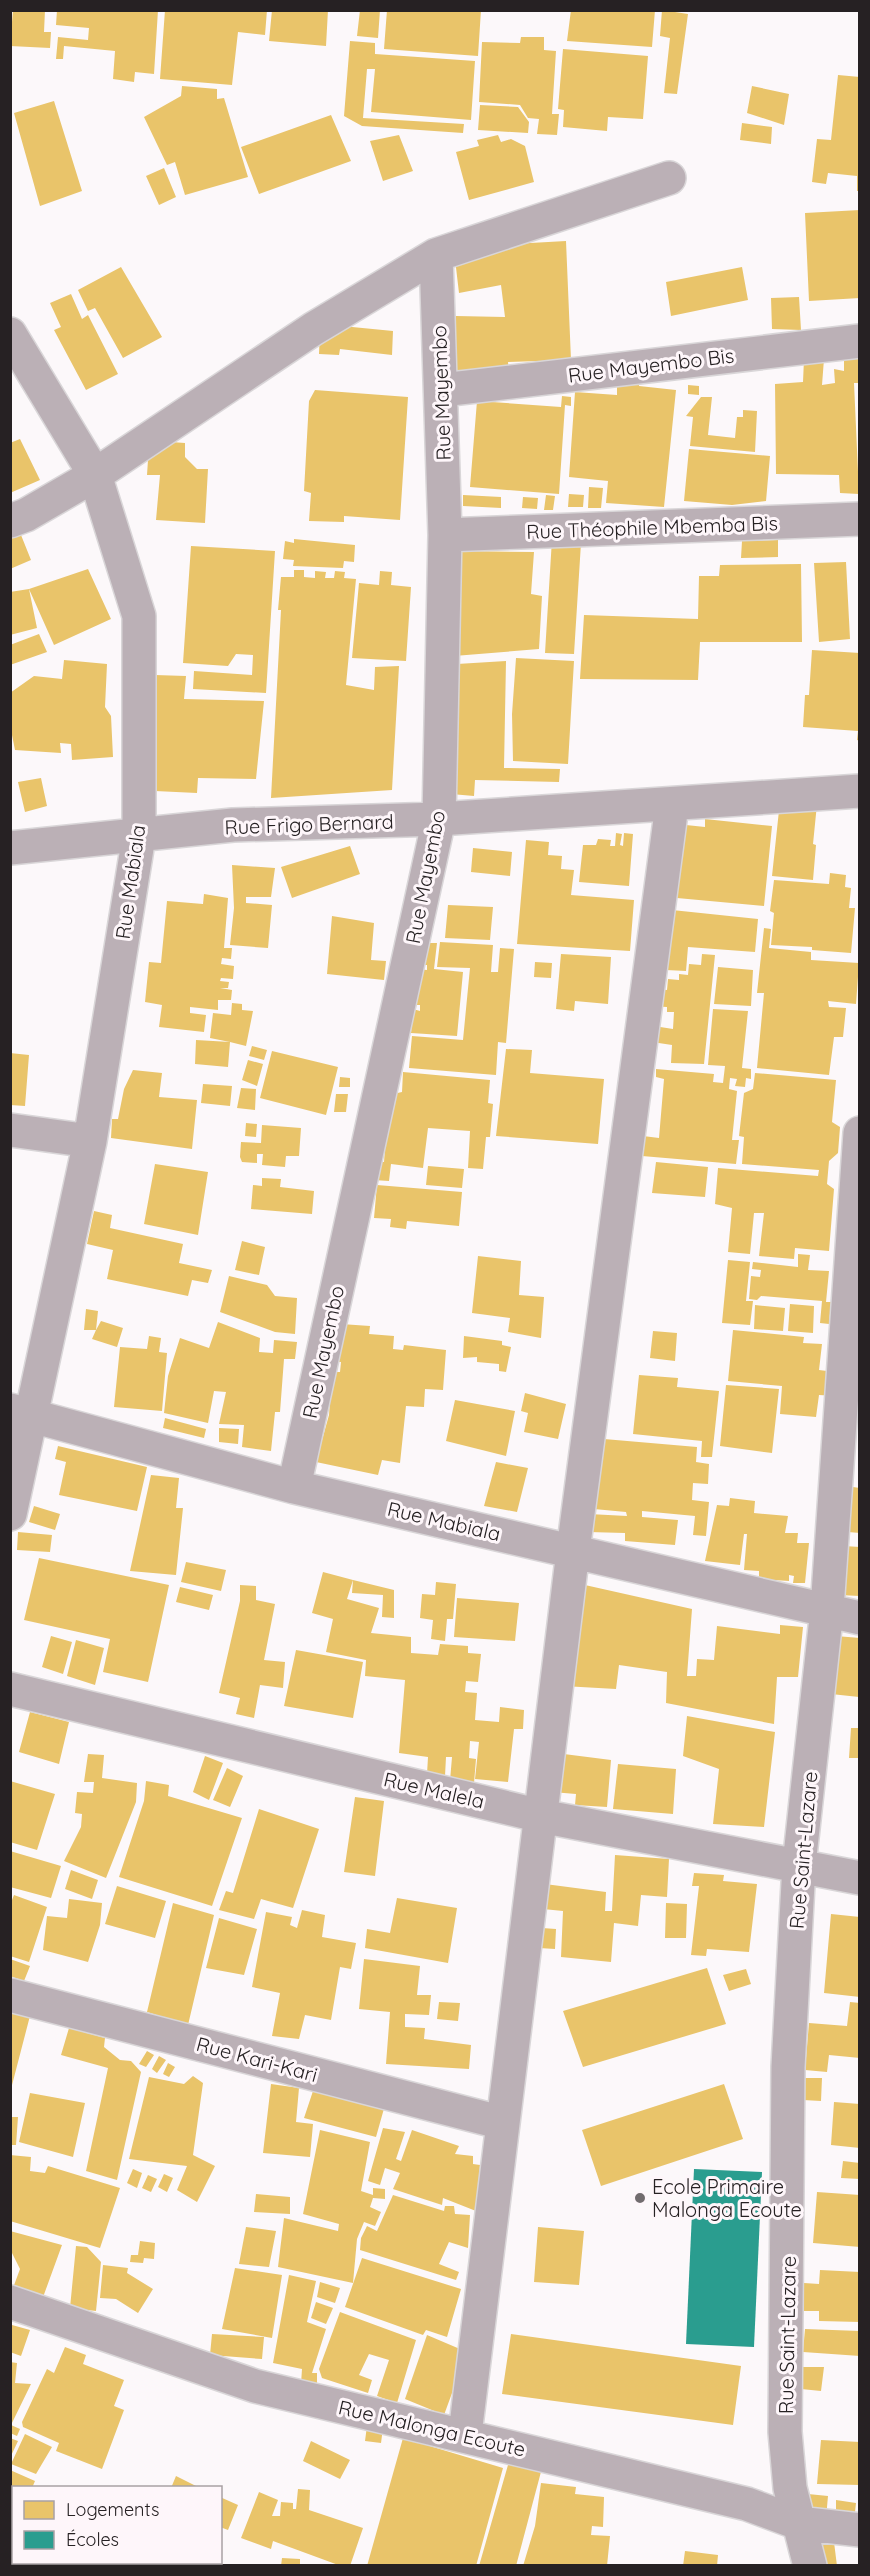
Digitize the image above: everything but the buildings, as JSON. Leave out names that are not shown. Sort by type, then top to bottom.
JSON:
[{"type":"street","points":[[10,521],[26,515],[95,475],[313,329],[436,255],[669,178]]},
{"type":"street","name":"Rue Mayembo","points":[[294,1487],[439,819],[445,535],[436,255]]},
{"type":"street","name":"Rue Mabiala","points":[[10,334],[95,475],[139,616],[139,836],[90,1141],[21,1412],[10,1514]]},
{"type":"street","name":"Rue Mayembo Bis","points":[[442,390],[860,341]]},
{"type":"street","name":"Rue Théophile Mbemba Bis","points":[[445,535],[860,519]]},
{"type":"street","name":"Rue Frigo Bernard","points":[[10,848],[233,825],[439,819],[860,791]]},
{"type":"street","points":[[465,2434],[573,1551],[672,805]]},
{"type":"street","points":[[10,1130],[90,1141]]},
{"type":"street","name":"Rue Saint-Lazare","points":[[810,2565],[790,2488],[785,2432],[788,2067],[799,1865],[827,1609],[860,1133]]},
{"type":"street","name":"Rue Mabiala","points":[[21,1412],[294,1487],[860,1618]]},
{"type":"street","name":"Rue Malela","points":[[10,1689],[540,1816],[860,1878]]},
{"type":"street","name":"Rue Kari-Kari","points":[[10,1995],[503,2123]]},
{"type":"street","name":"Rue Malonga Ecoute","points":[[10,2302],[255,2386],[367,2414],[465,2434],[747,2504],[798,2523],[860,2530]]},
{"type":"place","name":"Ecole Primaire Malonga Ecoute","points":[[640,2198]]}]
